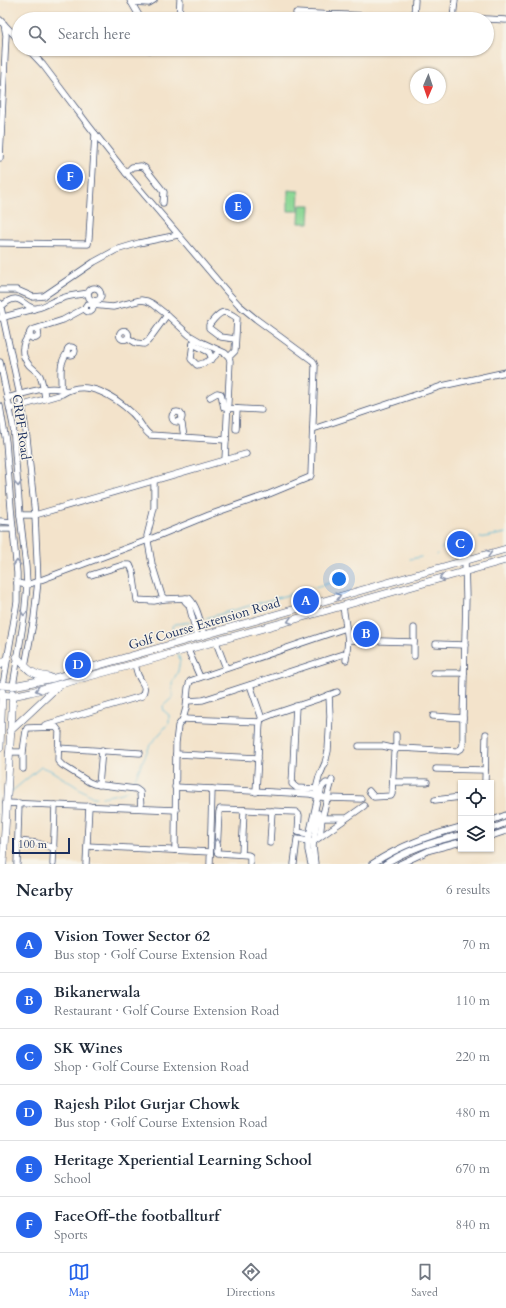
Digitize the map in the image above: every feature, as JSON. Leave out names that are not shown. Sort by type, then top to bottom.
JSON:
[{"type":"main road","name":"Golf Course Extension Road","points":[[1,685],[13,686],[54,678],[506,548]]},
{"type":"main road","name":"Golf Course Extension Road","points":[[1,695],[12,696],[171,655],[506,560]]},
{"type":"main road","points":[[17,657],[29,671],[39,676],[54,678]]},
{"type":"main road","points":[[0,665],[6,660]]},
{"type":"main road","points":[[114,661],[118,669]]},
{"type":"main road","points":[[10,731],[59,684]]},
{"type":"main road","points":[[0,748],[1,685]]},
{"type":"main road","points":[[3,864],[13,686]]},
{"type":"street","points":[[131,1],[149,3],[154,0]]},
{"type":"street","points":[[179,12],[180,0]]},
{"type":"street","points":[[414,12],[415,0]]},
{"type":"street","points":[[453,12],[454,0]]},
{"type":"street","points":[[131,1],[137,12]]},
{"type":"street","points":[[494,20],[506,20]]},
{"type":"street","points":[[2,22],[12,33]]},
{"type":"street","points":[[0,158],[6,35],[2,22]]},
{"type":"street","points":[[17,583],[27,585],[148,540],[209,515],[269,494],[310,477],[315,366],[312,361],[239,305],[126,173],[35,56]]},
{"type":"street","points":[[0,243],[88,244],[95,134]]},
{"type":"street","points":[[126,173],[132,167],[141,166],[145,168],[162,188],[164,192],[162,202]]},
{"type":"street","points":[[0,290],[17,290],[31,296],[44,296],[94,262],[116,250],[139,243],[178,235]]},
{"type":"street","points":[[2,318],[34,309],[63,298],[88,293]]},
{"type":"street","points":[[25,666],[34,618],[38,581],[35,515],[22,405],[0,305],[17,299],[34,309]]},
{"type":"street","points":[[45,398],[40,376],[23,356],[23,343],[30,334],[33,338],[37,338],[39,335],[35,329],[63,320],[85,308],[88,304],[113,307],[144,300],[153,304],[167,315],[189,335],[194,342],[209,352],[212,359]]},
{"type":"street","points":[[229,357],[235,351],[237,318],[229,312],[222,311],[209,324],[209,328],[221,337],[235,339]]},
{"type":"street","points":[[128,338],[136,344],[144,344],[148,341],[167,315]]},
{"type":"street","points":[[194,342],[219,350],[226,353],[229,357],[225,460]]},
{"type":"street","points":[[194,342],[191,359],[197,365],[215,357],[219,350]]},
{"type":"street","points":[[10,409],[62,394],[64,390],[61,365],[62,359],[67,353]]},
{"type":"street","name":"CRPF Road","points":[[0,362],[8,398],[15,442],[20,516],[27,585],[24,618],[13,686]]},
{"type":"street","points":[[312,429],[442,386],[506,372]]},
{"type":"street","points":[[8,398],[43,389],[95,389],[111,397],[133,414],[146,432],[150,434],[226,440]]},
{"type":"street","points":[[210,397],[217,393],[221,394],[224,408],[261,410]]},
{"type":"street","points":[[0,406],[6,442],[12,522],[17,561],[17,602],[1,685]]},
{"type":"street","points":[[236,409],[236,429]]},
{"type":"street","points":[[179,421],[182,424],[184,437]]},
{"type":"street","points":[[20,516],[35,515],[246,454]]},
{"type":"street","points":[[154,481],[154,508],[148,532],[148,540],[152,564],[164,599]]},
{"type":"street","points":[[0,522],[12,522]]},
{"type":"street","points":[[0,528],[13,529]]},
{"type":"street","points":[[359,746],[383,746],[396,749],[456,751],[461,749],[464,745],[465,560]]},
{"type":"street","points":[[91,575],[123,565],[130,565],[133,572],[136,600],[154,601],[186,598],[200,636]]},
{"type":"street","points":[[343,606],[348,640],[346,660]]},
{"type":"street","points":[[175,850],[177,733],[178,726],[183,719],[186,708],[190,681],[346,628]]},
{"type":"street","points":[[414,628],[414,656]]},
{"type":"street","points":[[348,640],[414,642]]},
{"type":"street","points":[[216,642],[226,668]]},
{"type":"street","points":[[436,644],[465,645]]},
{"type":"street","points":[[184,651],[200,677]]},
{"type":"street","points":[[187,701],[203,700],[347,653]]},
{"type":"street","points":[[39,727],[142,696],[145,686],[139,677],[135,664]]},
{"type":"street","points":[[434,672],[464,673]]},
{"type":"street","points":[[250,685],[261,721],[256,792]]},
{"type":"street","points":[[183,719],[261,721],[296,706],[337,692]]},
{"type":"street","points":[[322,797],[316,789],[318,777],[325,763],[328,752],[331,710],[329,695]]},
{"type":"street","points":[[296,706],[292,784],[297,788],[316,789]]},
{"type":"street","points":[[433,716],[463,718]]},
{"type":"street","points":[[23,769],[23,751],[26,729],[30,727],[53,727],[58,729],[58,761],[62,765],[89,782],[99,785],[136,789],[140,792],[141,808]]},
{"type":"street","points":[[485,780],[486,734]]},
{"type":"street","points":[[369,791],[374,797],[391,796],[396,735]]},
{"type":"street","points":[[58,748],[140,753]]},
{"type":"street","points":[[99,785],[102,750]]},
{"type":"street","points":[[9,752],[23,751]]},
{"type":"street","points":[[176,754],[258,758]]},
{"type":"street","points":[[436,769],[485,770]]},
{"type":"street","points":[[320,837],[322,797],[320,793],[322,787],[326,783],[332,782]]},
{"type":"street","points":[[393,782],[427,782]]},
{"type":"street","points":[[175,787],[310,794],[322,797],[361,799]]},
{"type":"street","points":[[210,864],[212,789]]},
{"type":"street","points":[[315,864],[309,834],[322,797]]},
{"type":"street","points":[[311,864],[308,850],[322,797]]},
{"type":"street","points":[[435,800],[458,797]]},
{"type":"street","points":[[6,803],[176,810]]},
{"type":"street","points":[[17,864],[20,803]]},
{"type":"street","points":[[53,864],[55,805]]},
{"type":"street","points":[[86,864],[89,806]]},
{"type":"street","points":[[298,836],[310,841],[320,837],[364,806]]},
{"type":"street","points":[[250,864],[250,856],[248,855],[217,852],[220,809],[298,813],[298,836],[294,864]]},
{"type":"street","points":[[242,854],[244,810]]},
{"type":"street","points":[[270,843],[272,811]]},
{"type":"street","points":[[494,820],[506,815]]},
{"type":"street","points":[[322,818],[345,818]]},
{"type":"street","points":[[494,828],[506,823]]},
{"type":"street","points":[[372,864],[401,847],[430,835],[458,828]]},
{"type":"street","points":[[494,835],[506,831]]},
{"type":"street","points":[[298,836],[309,834]]},
{"type":"street","points":[[385,864],[394,858],[417,848],[439,840],[458,836]]},
{"type":"street","points":[[18,841],[37,843],[54,848]]},
{"type":"street","points":[[400,864],[430,850],[458,843]]},
{"type":"street","points":[[87,846],[210,852]]},
{"type":"green space","points":[[288,190],[299,191],[298,211],[288,211]]},
{"type":"green space","points":[[300,205],[310,205],[309,223],[299,223]]},
{"type":"waterway","points":[[480,538],[506,533]]},
{"type":"waterway","points":[[441,549],[448,542],[474,539]]},
{"type":"waterway","points":[[410,559],[421,557]]},
{"type":"waterway","points":[[203,619],[333,582]]},
{"type":"waterway","points":[[175,640],[172,626],[190,622]]},
{"type":"waterway","points":[[132,785],[150,745],[169,723],[169,715],[164,711],[163,706],[173,697],[172,683],[178,671],[180,660],[178,654]]},
{"type":"waterway","points":[[11,792],[41,767],[50,770],[93,797],[96,797]]},
{"type":"waterway","points":[[102,797],[122,793],[128,790]]},
{"type":"place","name":"FaceOff-the footballturf","points":[[70,177]]},
{"type":"place","name":"Heritage Xperiential Learning School","points":[[238,207]]},
{"type":"place","name":"SK Wines","points":[[460,544]]},
{"type":"place","name":"Vision Tower Sector 62","points":[[306,601]]},
{"type":"place","name":"Bikanerwala","points":[[366,634]]},
{"type":"place","name":"Rajesh Pilot Gurjar Chowk","points":[[78,665]]}]
